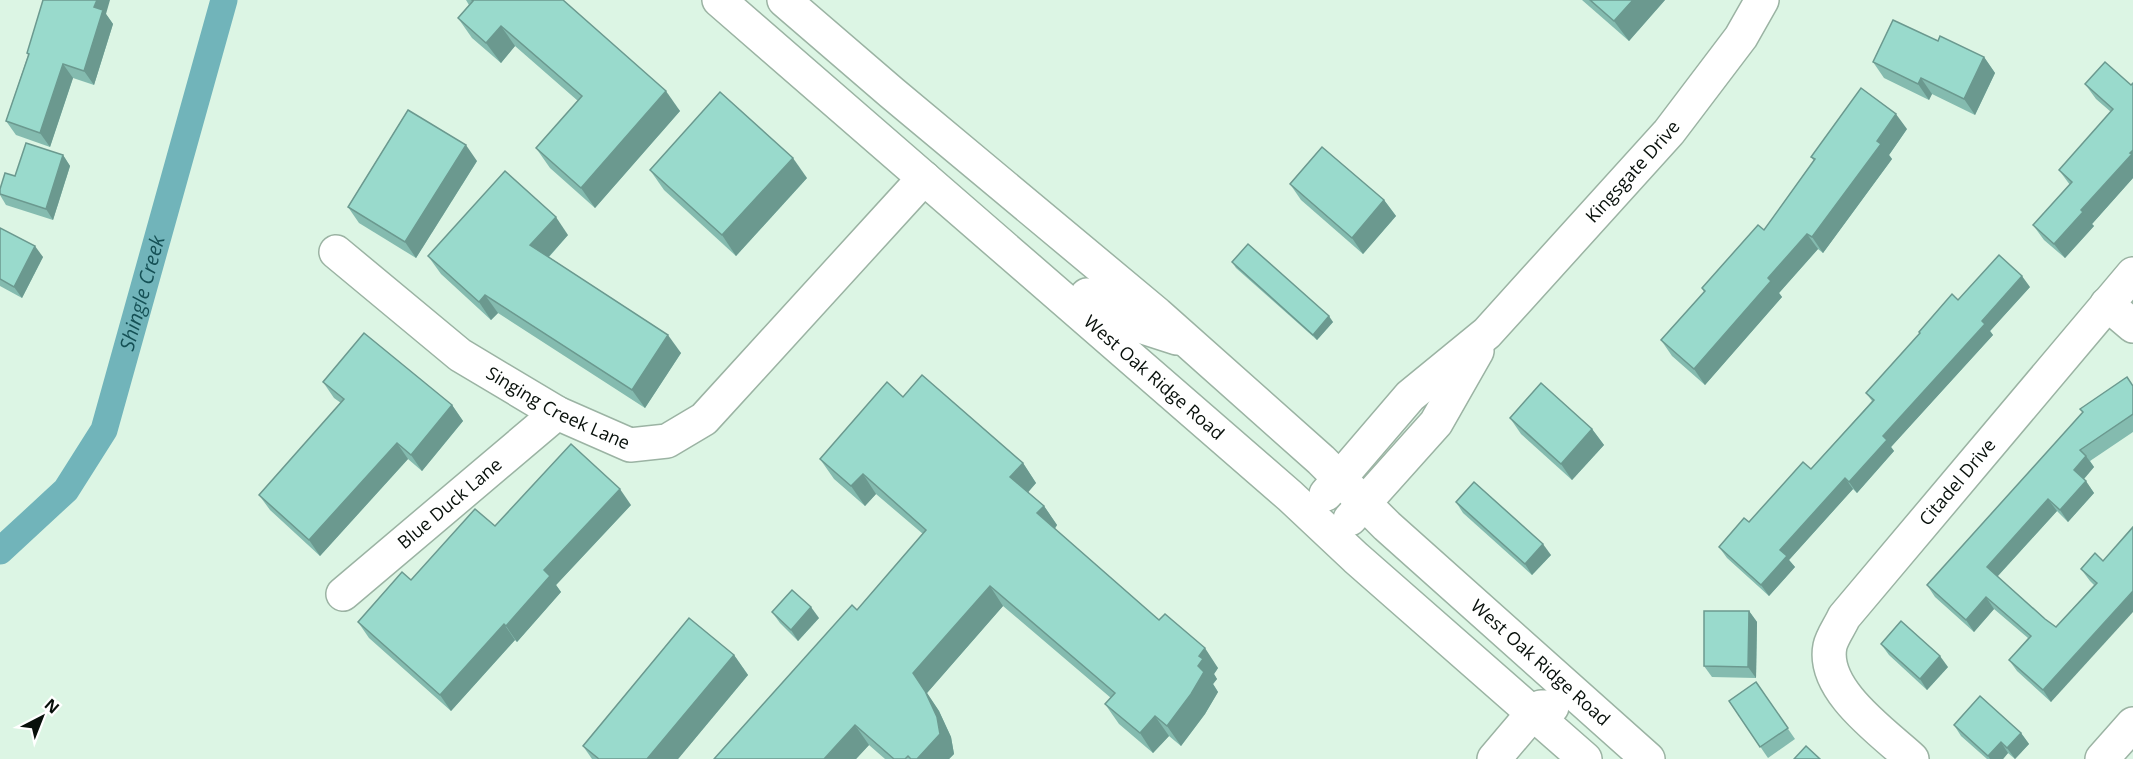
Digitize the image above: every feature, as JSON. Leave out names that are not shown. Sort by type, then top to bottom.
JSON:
[{"type":"street","name":"West Oak Ridge Road","points":[[784,0],[891,93],[1089,255],[1190,343],[1340,478],[1417,552],[1648,759]]},
{"type":"street","name":"Kingsgate Drive","points":[[1309,513],[1410,396],[1487,333],[1669,132],[1741,37],[1762,0]]},
{"type":"street","name":"West Oak Ridge Road","points":[[728,8],[1309,513],[1533,713],[1568,753]]},
{"type":"street","points":[[728,8],[772,15],[871,104],[891,93]]},
{"type":"street","name":"Singing Creek Lane","points":[[336,252],[460,356],[557,413],[630,445],[667,441],[704,419],[924,178]]},
{"type":"street","points":[[989,235],[1020,234],[1112,317],[1190,343]]},
{"type":"street","name":"Citadel Drive","points":[[1912,759],[1851,703],[1831,673],[1830,646],[1844,617],[2133,274]]},
{"type":"street","points":[[2107,304],[2133,326]]},
{"type":"street","name":"Kingsgate Drive","points":[[1334,537],[1436,423],[1487,333]]},
{"type":"street","name":"Blue Duck Lane","points":[[343,594],[557,413]]},
{"type":"street","points":[[1494,759],[1533,713],[1541,707],[1560,709],[1620,759]]},
{"type":"street","points":[[2102,759],[2133,724]]},
{"type":"building","points":[[43,0],[97,0],[94,7],[103,10],[84,71],[63,64],[40,133],[6,121],[29,54],[27,53]]},
{"type":"building","points":[[472,0],[563,0],[666,91],[581,188],[536,148],[582,96],[501,26],[486,43],[458,18]]},
{"type":"building","points":[[1590,0],[1633,0],[1614,21]]},
{"type":"building","points":[[1893,20],[1938,41],[1940,36],[1984,57],[1964,99],[1921,78],[1918,84],[1873,62]]},
{"type":"building","points":[[2105,62],[2131,85],[2133,83],[2133,150],[2130,153],[2132,154],[2081,210],[2083,212],[2054,244],[2033,225],[2072,182],[2059,170],[2113,109],[2085,84]]},
{"type":"building","points":[[1861,88],[1896,114],[1877,141],[1881,144],[1812,237],[1807,234],[1768,278],[1771,281],[1694,369],[1661,340],[1705,291],[1702,288],[1758,225],[1764,230],[1815,159],[1811,157]]},
{"type":"building","points":[[720,92],[793,158],[722,235],[650,170]]},
{"type":"building","points":[[408,110],[466,145],[405,242],[348,207]]},
{"type":"building","points":[[26,143],[63,155],[46,209],[0,194],[5,173],[15,176]]},
{"type":"building","points":[[1322,147],[1384,200],[1352,238],[1290,184]]},
{"type":"building","points":[[505,171],[556,217],[530,245],[668,335],[632,390],[485,295],[479,302],[428,256]]},
{"type":"building","points":[[0,228],[35,246],[14,287],[0,279]]},
{"type":"building","points":[[1248,244],[1329,316],[1313,335],[1232,262]]},
{"type":"building","points":[[1999,255],[2022,276],[1982,321],[1985,324],[1883,436],[1887,440],[1849,482],[1845,478],[1780,550],[1787,556],[1761,585],[1719,547],[1744,518],[1749,522],[1803,462],[1811,469],[1874,400],[1866,393],[1952,294],[1958,300]]},
{"type":"building","points":[[364,333],[452,405],[411,455],[397,443],[309,540],[259,495],[344,399],[323,382]]},
{"type":"building","points":[[922,375],[1023,463],[1010,477],[1044,506],[1037,513],[1159,620],[1165,614],[1205,648],[1199,656],[1203,659],[1198,666],[1204,672],[1167,726],[1155,716],[1140,733],[1105,704],[1115,693],[990,586],[913,673],[925,691],[937,717],[940,734],[917,759],[911,759],[908,756],[905,759],[894,759],[855,725],[824,759],[714,759],[852,605],[857,610],[926,530],[863,474],[851,486],[820,459],[887,382],[903,397]]},
{"type":"building","points":[[2127,377],[2133,386],[2133,414],[2080,450],[2086,456],[2074,470],[2086,481],[2060,510],[2048,499],[1987,567],[2056,627],[2097,583],[2081,569],[2095,553],[2103,561],[2133,527],[2133,591],[2043,690],[2009,660],[2031,636],[1986,597],[1966,620],[1927,585],[2083,412],[2080,409]]},
{"type":"building","points":[[1541,383],[1592,429],[1561,464],[1510,418]]},
{"type":"building","points":[[571,444],[620,489],[544,570],[550,576],[440,695],[358,622],[402,572],[411,580],[475,509],[495,526]]},
{"type":"building","points":[[1474,482],[1543,544],[1525,564],[1456,502]]},
{"type":"building","points":[[792,590],[811,607],[791,630],[772,612]]},
{"type":"building","points":[[1704,611],[1749,611],[1748,667],[1704,666]]},
{"type":"building","points":[[689,618],[734,655],[647,759],[599,759],[583,746]]},
{"type":"building","points":[[1901,621],[1940,656],[1920,679],[1881,644]]},
{"type":"building","points":[[1756,682],[1788,728],[1760,747],[1729,701]]},
{"type":"building","points":[[1980,696],[2021,733],[2007,748],[2001,742],[1988,756],[1954,725]]},
{"type":"building","points":[[1806,746],[1820,759],[1794,759]]},
{"type":"waterway","name":"Shingle Creek","points":[[0,551],[66,490],[104,430],[224,0]]}]
